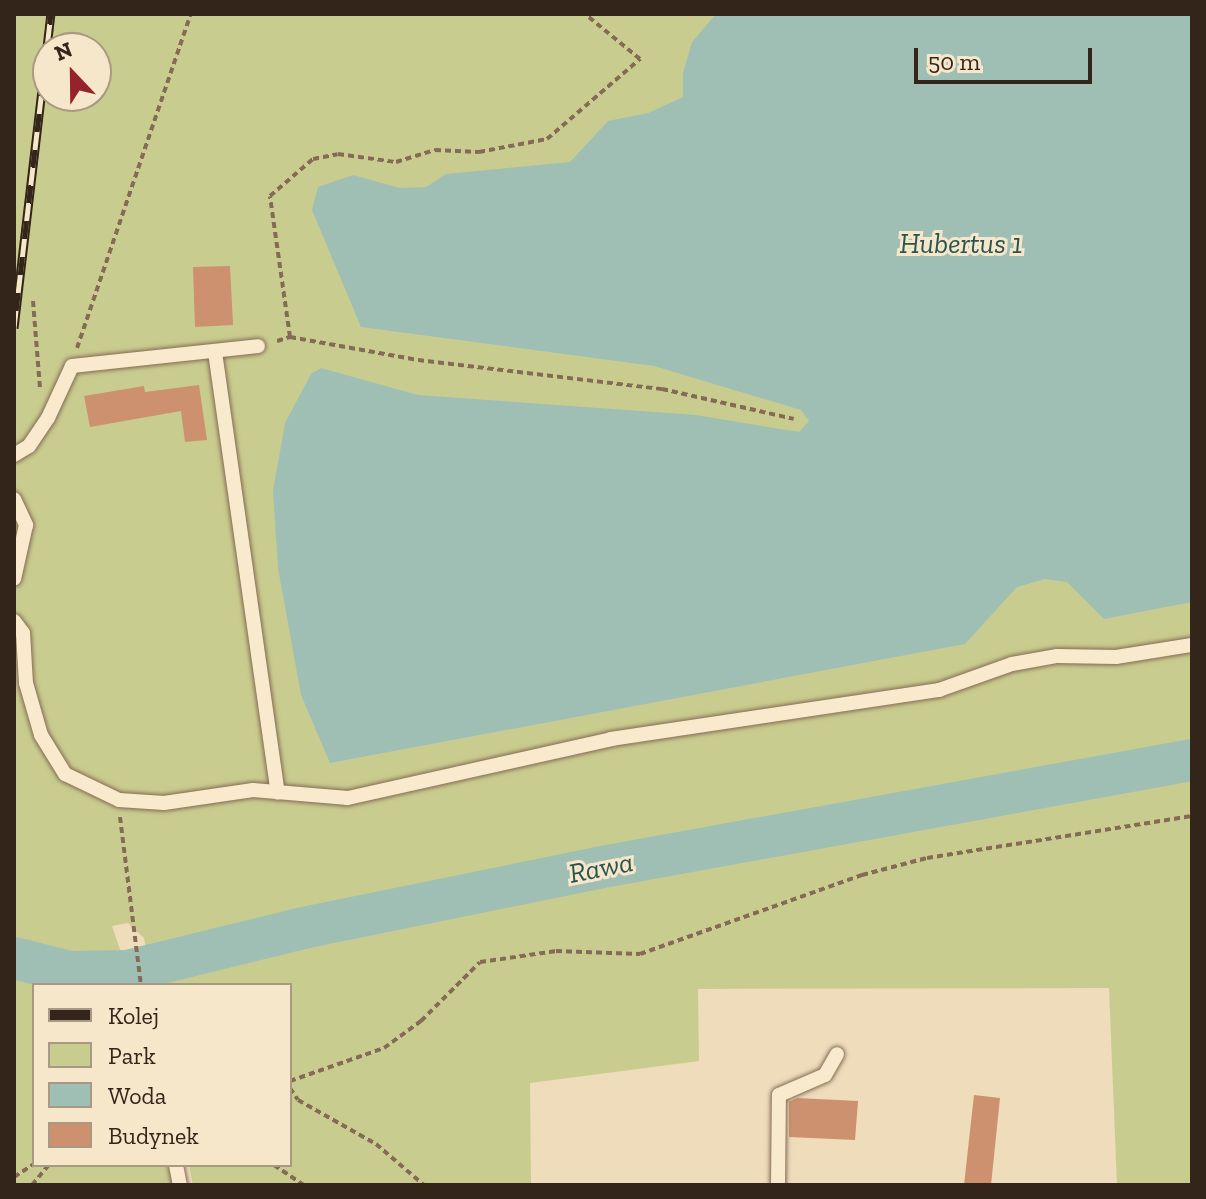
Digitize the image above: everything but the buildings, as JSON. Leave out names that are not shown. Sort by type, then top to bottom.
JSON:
[{"type":"lane","points":[[14,455],[29,446],[48,418],[72,366],[258,346]]},
{"type":"lane","points":[[215,352],[278,793]]},
{"type":"lane","points":[[14,499],[26,525],[14,579]]},
{"type":"lane","points":[[14,621],[23,633],[26,683],[41,735],[65,774],[119,800],[164,803],[253,790],[348,798],[611,739],[939,690],[1012,664],[1057,656],[1116,657],[1192,645]]},
{"type":"lane","points":[[778,1185],[779,1095],[825,1075],[837,1054]]},
{"type":"path","points":[[72,366],[191,14]]},
{"type":"path","points":[[290,337],[270,196],[313,159],[326,156],[396,162],[435,150],[479,152],[547,139],[640,59],[585,14]]},
{"type":"path","points":[[33,301],[41,395],[48,418]]},
{"type":"path","points":[[258,346],[290,337],[418,360],[662,389],[794,419]]},
{"type":"path","points":[[119,800],[130,876],[131,932],[141,983]]},
{"type":"path","points":[[292,1080],[384,1048],[421,1021],[480,962],[556,951],[640,954],[862,875],[927,858],[1192,816]]},
{"type":"path","points":[[292,1091],[298,1100],[376,1144],[424,1185]]},
{"type":"path","points":[[14,1177],[32,1165]]},
{"type":"path","points":[[32,1185],[47,1167]]},
{"type":"path","points":[[277,1167],[304,1185]]},
{"type":"green space","points":[[14,14],[1192,14],[1192,750],[553,867],[147,954],[144,938],[128,923],[112,926],[131,983],[32,983],[32,1167],[171,1167],[175,1185],[14,1185]]},
{"type":"green space","points":[[1192,769],[1192,1185],[1117,1185],[1109,988],[698,989],[699,1061],[530,1083],[531,1185],[193,1185],[189,1167],[292,1167],[292,983],[152,983],[150,973],[436,909]]},
{"type":"water","name":"Hubertus 1","points":[[716,14],[1192,14],[1192,602],[1104,619],[1067,582],[1045,579],[1017,587],[965,644],[330,763],[301,695],[278,568],[273,491],[285,423],[311,374],[321,368],[418,395],[696,415],[799,432],[809,421],[801,410],[654,366],[361,327],[312,210],[318,187],[353,175],[400,188],[426,187],[446,174],[570,162],[608,121],[648,113],[683,97],[683,73],[692,42]]},
{"type":"waterway","name":"Rawa","points":[[14,958],[70,972],[128,971],[303,928],[597,868],[1192,760]]},
{"type":"railway","points":[[14,328],[51,14]]}]
